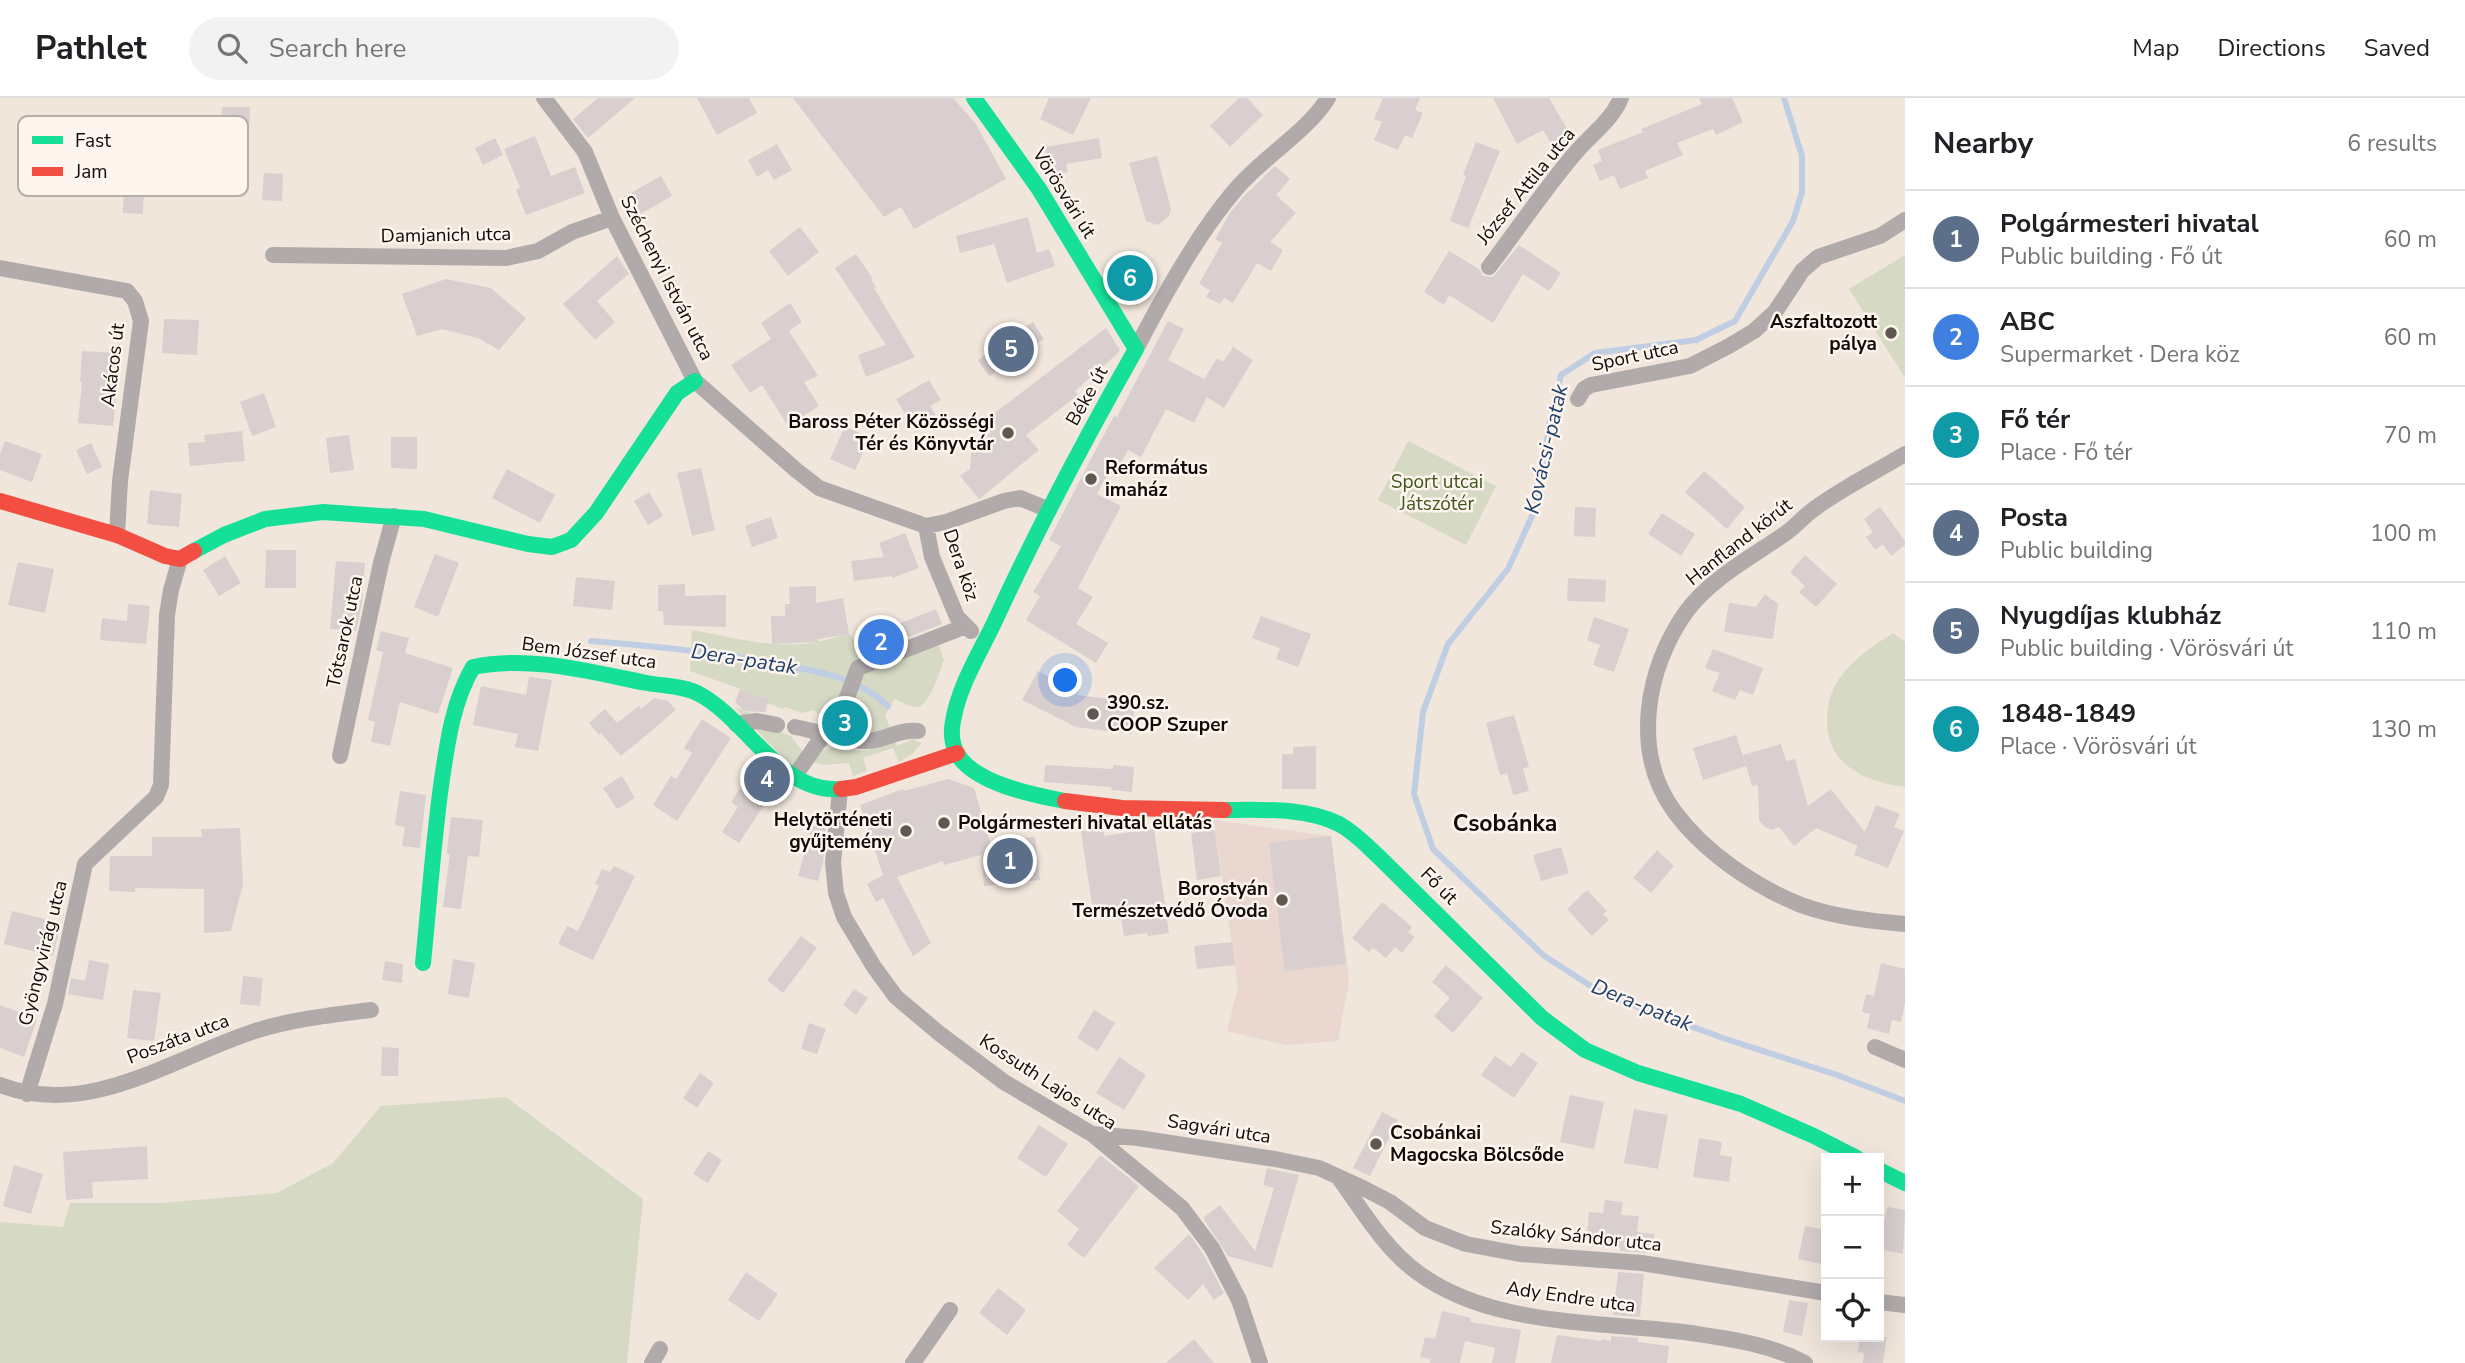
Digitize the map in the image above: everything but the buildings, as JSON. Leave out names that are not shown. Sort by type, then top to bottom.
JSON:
[{"type":"main road","name":"Vörösvári út","points":[[974,98],[997,126],[1035,183],[1136,349]]},
{"type":"main road","name":"Béke út","points":[[957,753],[952,722],[984,643],[1018,569],[1136,349]]},
{"type":"main road","points":[[0,501],[117,535],[165,556],[180,559],[224,535],[265,519],[304,513],[343,512],[394,516],[442,522],[485,535],[542,547],[563,545],[571,540],[607,500],[656,420],[677,393],[695,381]]},
{"type":"main road","name":"Bem József utca","points":[[423,963],[446,747],[466,675],[473,667],[497,662],[544,664],[696,692],[709,699],[794,777],[815,788],[840,790]]},
{"type":"main road","points":[[840,790],[957,753]]},
{"type":"main road","name":"Fő út","points":[[957,753],[967,767],[997,782],[1028,794],[1084,806],[1134,810],[1292,812],[1322,817],[1339,824],[1378,856],[1542,1018],[1585,1050],[1638,1073],[1741,1104],[1847,1153]]},
{"type":"main road","points":[[1884,1172],[1905,1183]]},
{"type":"street","name":"Széchenyi István utca","points":[[544,98],[586,152],[612,218],[695,381],[819,488],[926,526]]},
{"type":"street","name":"Béke út","points":[[1136,349],[1159,306],[1235,190],[1261,162],[1311,119],[1328,98]]},
{"type":"street","name":"József Attila utca","points":[[1489,267],[1560,172],[1595,134],[1621,98]]},
{"type":"street","name":"Damjanich utca","points":[[273,255],[506,258],[538,251],[572,232],[612,218]]},
{"type":"street","name":"Sport utca","points":[[1578,399],[1584,389],[1591,385],[1690,366],[1729,346],[1754,331],[1775,312],[1810,263],[1818,257],[1880,236],[1905,220]]},
{"type":"street","name":"Akácos út","points":[[0,268],[127,291],[140,311],[141,321],[120,481],[117,535]]},
{"type":"street","name":"Hanfland körút","points":[[1905,454],[1814,509],[1787,532],[1752,554],[1713,585],[1687,612],[1666,648],[1653,683],[1648,718],[1650,755],[1660,785],[1673,810],[1693,834],[1717,854],[1755,882],[1801,904],[1839,916],[1905,924]]},
{"type":"street","points":[[926,526],[1020,498],[1049,510]]},
{"type":"street","name":"Tótsarok utca","points":[[340,756],[394,516]]},
{"type":"street","name":"Dera köz","points":[[926,526],[932,557],[961,621]]},
{"type":"street","name":"Gyöngyvirág utca","points":[[27,1094],[55,1003],[85,864],[156,797],[161,785],[167,615],[170,590],[180,559]]},
{"type":"street","points":[[794,777],[825,733],[839,719],[858,668],[961,621],[984,643]]},
{"type":"street","points":[[736,724],[757,721],[777,724]]},
{"type":"street","points":[[795,727],[869,741],[902,731],[918,732]]},
{"type":"street","name":"Kossuth Lajos utca","points":[[840,790],[833,863],[836,893],[844,917],[874,967],[896,997],[940,1034],[1004,1082],[1092,1134],[1182,1208],[1212,1248],[1246,1316],[1260,1363]]},
{"type":"street","name":"Poszáta utca","points":[[0,1085],[27,1094],[84,1094],[134,1079],[255,1031],[310,1018],[371,1010]]},
{"type":"street","points":[[1875,1047],[1905,1060]]},
{"type":"street","name":"Sagvári utca","points":[[1092,1134],[1138,1138],[1275,1159],[1319,1168],[1338,1176]]},
{"type":"street","name":"Szalóky Sándor utca","points":[[1338,1176],[1390,1202],[1425,1228],[1466,1244],[1520,1254],[1642,1263],[1821,1292]]},
{"type":"street","name":"Ady Endre utca","points":[[1338,1176],[1389,1245],[1417,1272],[1461,1295],[1513,1312],[1541,1317],[1600,1325],[1664,1329],[1753,1343],[1805,1363]]},
{"type":"street","points":[[1884,1302],[1905,1304]]},
{"type":"street","points":[[913,1363],[950,1310]]},
{"type":"shaded area","name":"Borostyán Természetvédő Óvoda","points":[[1214,820],[1331,836],[1349,981],[1338,1041],[1286,1045],[1227,1031],[1238,987]]},
{"type":"green space","name":"Aszfaltozott pálya","points":[[1905,255],[1905,378],[1849,289]]},
{"type":"green space","name":"Sport utcai Játszótér","points":[[1408,441],[1496,486],[1466,545],[1378,500]]},
{"type":"green space","points":[[692,630],[754,642],[786,644],[817,642],[849,634],[856,641],[863,661],[839,709],[817,714],[815,710],[802,713],[785,707],[783,709],[768,703],[769,699],[690,671]]},
{"type":"green space","points":[[1893,633],[1905,642],[1905,787],[1876,781],[1851,768],[1833,749],[1828,736],[1828,706],[1841,675],[1862,655]]},
{"type":"green space","points":[[937,641],[944,660],[925,702],[916,707],[895,699],[885,715],[890,728],[871,736],[861,726],[862,721],[847,713],[857,675]]},
{"type":"green space","points":[[734,707],[777,723],[775,730],[791,736],[803,752],[793,768]]},
{"type":"green space","points":[[913,739],[921,743],[912,754],[899,762],[893,748],[863,758],[867,771],[853,776],[849,763],[825,765],[811,762],[817,752],[842,745],[847,751],[868,750],[894,740],[897,746]]},
{"type":"green space","points":[[506,1097],[643,1199],[627,1363],[0,1363],[0,1222],[63,1227],[70,1203],[162,1203],[277,1193],[333,1163],[381,1106]]},
{"type":"waterway","name":"Kovácsi-patak","points":[[1784,98],[1802,156],[1802,192],[1793,221],[1735,321],[1696,340],[1595,353],[1561,375],[1550,419],[1538,503],[1508,569],[1448,644],[1423,712],[1414,794],[1433,849],[1543,955],[1603,994],[1905,1101]]},
{"type":"waterway","name":"Dera-patak","points":[[591,641],[708,653],[808,670],[851,682],[888,706]]},
{"type":"traffic: fast","points":[[974,98],[1039,189],[1136,349],[1027,553],[965,683],[952,725],[956,752],[975,772],[1004,786],[1065,801]]},
{"type":"traffic: fast","points":[[194,551],[224,535],[265,519],[323,512],[424,519],[528,544],[552,547],[571,540],[596,513],[677,393],[695,381]]},
{"type":"traffic: fast","points":[[423,963],[436,830],[451,725],[460,695],[473,667],[517,663],[560,666],[693,691],[733,720],[782,768],[800,780],[820,788],[841,789]]},
{"type":"traffic: fast","points":[[1224,810],[1297,812],[1339,824],[1378,856],[1542,1018],[1585,1050],[1638,1073],[1741,1104],[1847,1153]]},
{"type":"traffic: fast","points":[[1884,1172],[1905,1183]]},
{"type":"traffic: jam","points":[[0,501],[117,535],[165,556],[180,559],[194,551]]},
{"type":"traffic: jam","points":[[841,789],[856,787],[957,753]]},
{"type":"traffic: jam","points":[[1065,801],[1122,808],[1224,810]]},
{"type":"place","name":"1848-1849","points":[[1130,278]]},
{"type":"place","name":"Aszfaltozott pálya","points":[[1891,333]]},
{"type":"place","name":"Nyugdíjas klubház","points":[[1011,349]]},
{"type":"place","name":"Baross Péter Közösségi Tér és Könyvtár","points":[[1008,433]]},
{"type":"place","name":"Református imaház","points":[[1091,479]]},
{"type":"place","name":"ABC","points":[[881,642]]},
{"type":"place","name":"390.sz. COOP Szuper","points":[[1093,714]]},
{"type":"place","name":"Fő tér","points":[[845,723]]},
{"type":"place","name":"Posta","points":[[767,779]]},
{"type":"place","name":"Polgármesteri hivatal ellátás","points":[[944,823]]},
{"type":"place","name":"Helytörténeti gyűjtemény","points":[[906,831]]},
{"type":"place","name":"Polgármesteri hivatal","points":[[1010,861]]},
{"type":"place","name":"Borostyán Természetvédő Óvoda","points":[[1282,900]]},
{"type":"place","name":"Csobánkai Magocska Bölcsőde","points":[[1376,1144]]},
{"type":"district","name":"Csobánka","points":[[1505,823]]}]
